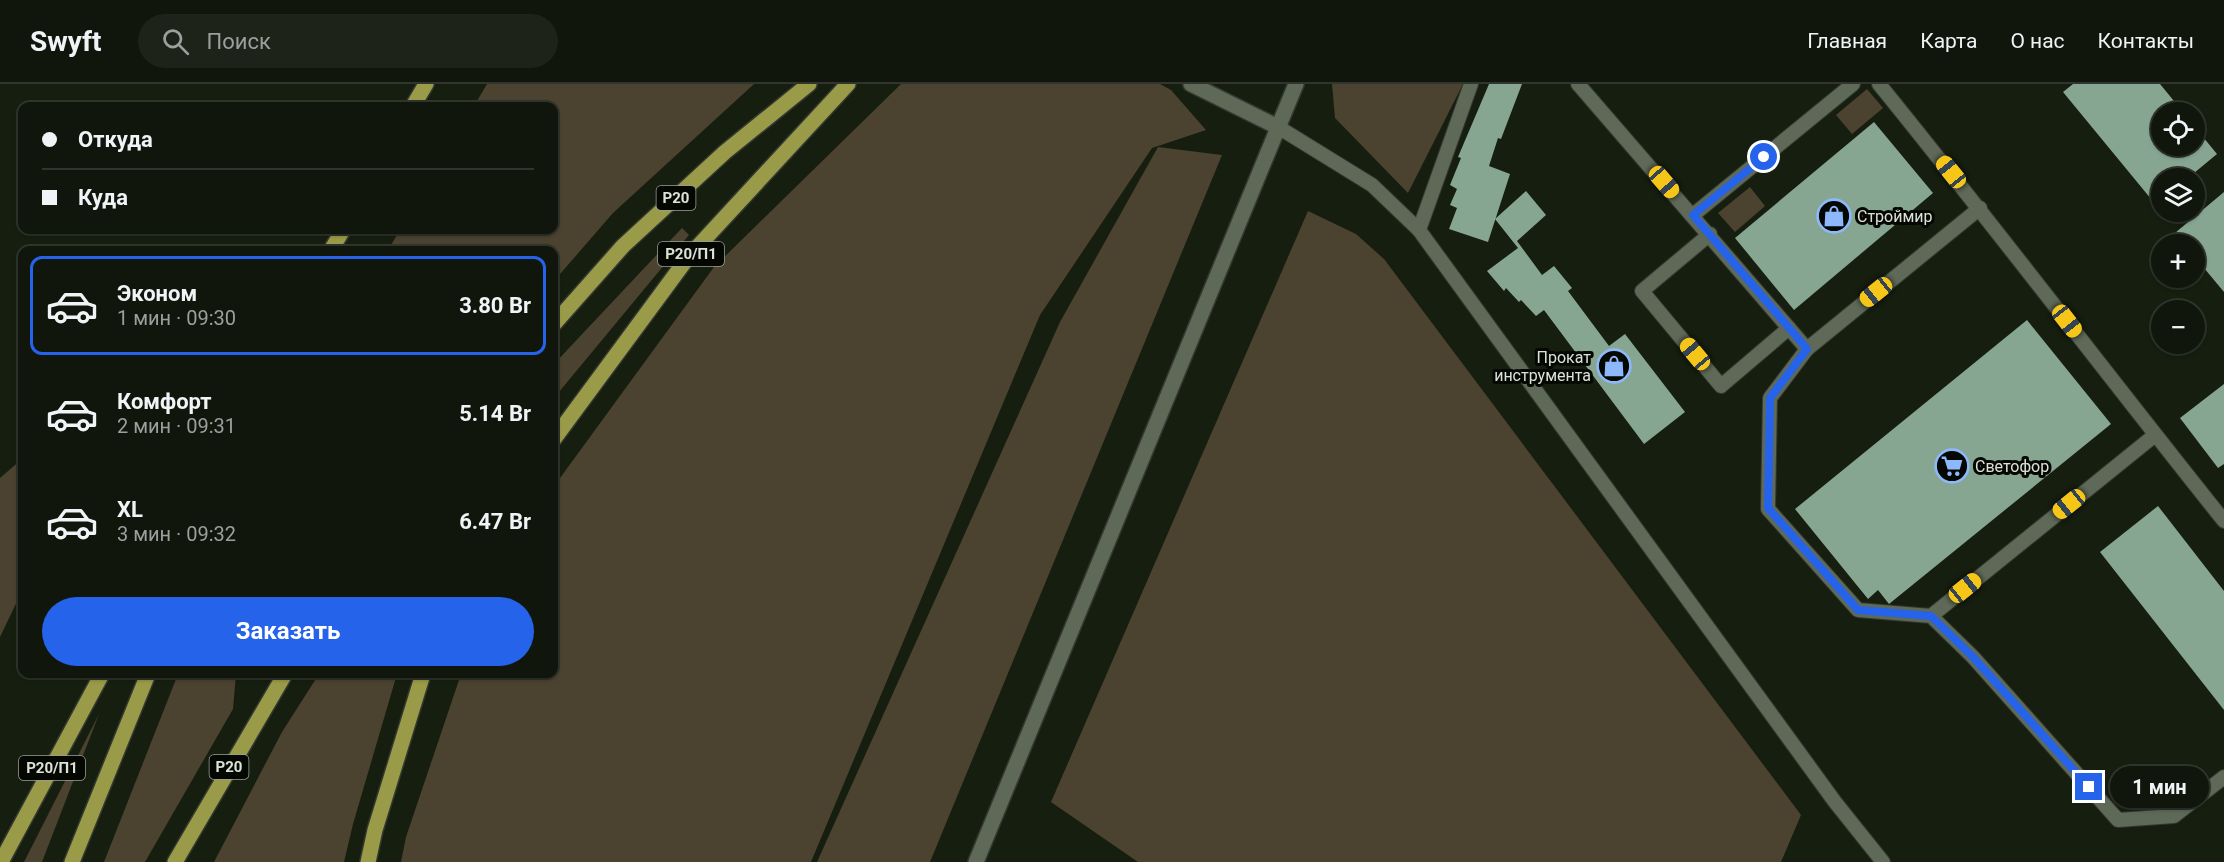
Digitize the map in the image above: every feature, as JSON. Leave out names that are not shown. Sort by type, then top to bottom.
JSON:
[{"type":"main road","points":[[415,102],[426,84]]},
{"type":"main road","name":"Р20","points":[[558,319],[623,246],[725,153],[809,84]]},
{"type":"main road","name":"Р20/П1","points":[[558,434],[689,256],[848,84]]},
{"type":"main road","name":"Р20/П1","points":[[1,862],[100,678]]},
{"type":"main road","points":[[72,862],[146,678]]},
{"type":"main road","name":"Р20","points":[[175,862],[283,678]]},
{"type":"main road","points":[[368,862],[375,830],[422,678]]},
{"type":"street","points":[[1191,84],[1278,127]]},
{"type":"street","points":[[976,862],[1296,84]]},
{"type":"lane","points":[[1419,230],[1471,84]]},
{"type":"lane","points":[[1578,84],[1807,349]]},
{"type":"lane","points":[[1693,215],[1853,84]]},
{"type":"lane","points":[[1879,84],[1980,208],[2224,521]]},
{"type":"lane","points":[[1278,127],[1372,185],[1419,230],[1828,792],[1883,862]]},
{"type":"lane","points":[[1980,208],[1807,349],[1770,398],[1768,508],[1858,610],[1931,616],[1973,657],[2118,820],[2174,816],[2224,777]]},
{"type":"lane","points":[[1710,234],[1642,291],[1721,386],[1789,328]]},
{"type":"lane","points":[[1931,616],[2155,435]]},
{"type":"shaded area","points":[[487,84],[754,84],[613,213],[558,276],[558,246],[390,246],[398,234],[558,234],[558,102],[476,102]]},
{"type":"shaded area","points":[[901,84],[1160,84],[1171,90],[1206,130],[1152,148],[1040,315],[811,862],[401,862],[406,837],[460,678],[558,678],[558,482],[714,267]]},
{"type":"shaded area","points":[[1332,84],[1463,84],[1408,193],[1335,118]]},
{"type":"shaded area","points":[[1867,89],[1883,108],[1852,134],[1836,115]]},
{"type":"shaded area","points":[[1158,147],[1222,155],[930,862],[817,862],[1060,322]]},
{"type":"shaded area","points":[[1750,187],[1765,206],[1735,232],[1718,213]]},
{"type":"shaded area","points":[[1308,211],[1356,234],[1384,259],[1801,815],[1781,862],[1138,862],[1051,802]]},
{"type":"shaded area","points":[[682,228],[689,235],[558,393],[558,360]]},
{"type":"shaded area","points":[[18,462],[18,599],[0,637],[0,478]]},
{"type":"shaded area","points":[[176,678],[236,678],[233,709],[145,862],[104,862]]},
{"type":"shaded area","points":[[316,678],[396,678],[344,862],[214,862],[282,732]]},
{"type":"shaded area","points":[[99,714],[42,862],[24,862]]},
{"type":"building","points":[[1489,84],[1522,84],[1501,139],[1498,138],[1489,166],[1510,174],[1488,242],[1449,229],[1457,208],[1450,205],[1457,189],[1450,185],[1461,158],[1458,157]]},
{"type":"building","points":[[2073,84],[2160,84],[2175,102],[2151,102],[2151,156],[2205,156],[2205,139],[2217,154],[2200,168],[2151,168],[2151,199],[2063,92]]},
{"type":"building","name":"Строймир","points":[[1874,122],[1933,193],[1794,310],[1735,238]]},
{"type":"building","points":[[1526,191],[1546,215],[1517,241],[1542,275],[1554,266],[1572,288],[1568,291],[1609,346],[1625,334],[1685,412],[1644,444],[1544,310],[1536,316],[1506,288],[1504,291],[1487,271],[1518,248],[1495,219]]},
{"type":"building","points":[[2224,192],[2224,292],[2205,269],[2205,234],[2175,233],[2188,222],[2205,222],[2205,208]]},
{"type":"building","points":[[2027,320],[2111,424],[1889,604],[1878,590],[1868,599],[1795,509]]},
{"type":"building","points":[[2224,384],[2224,464],[2218,468],[2180,418]]},
{"type":"building","points":[[2158,506],[2224,591],[2224,710],[2100,552]]},
{"type":"place","name":"Строймир","points":[[1834,216]]},
{"type":"place","name":"Прокат инструмента","points":[[1614,366]]},
{"type":"place","name":"Светофор","points":[[1952,466]]},
{"type":"route","points":[[1764,157],[1693,215],[1807,349],[1770,398],[1768,508],[1858,610],[1931,616],[1973,657],[2089,787]]}]
